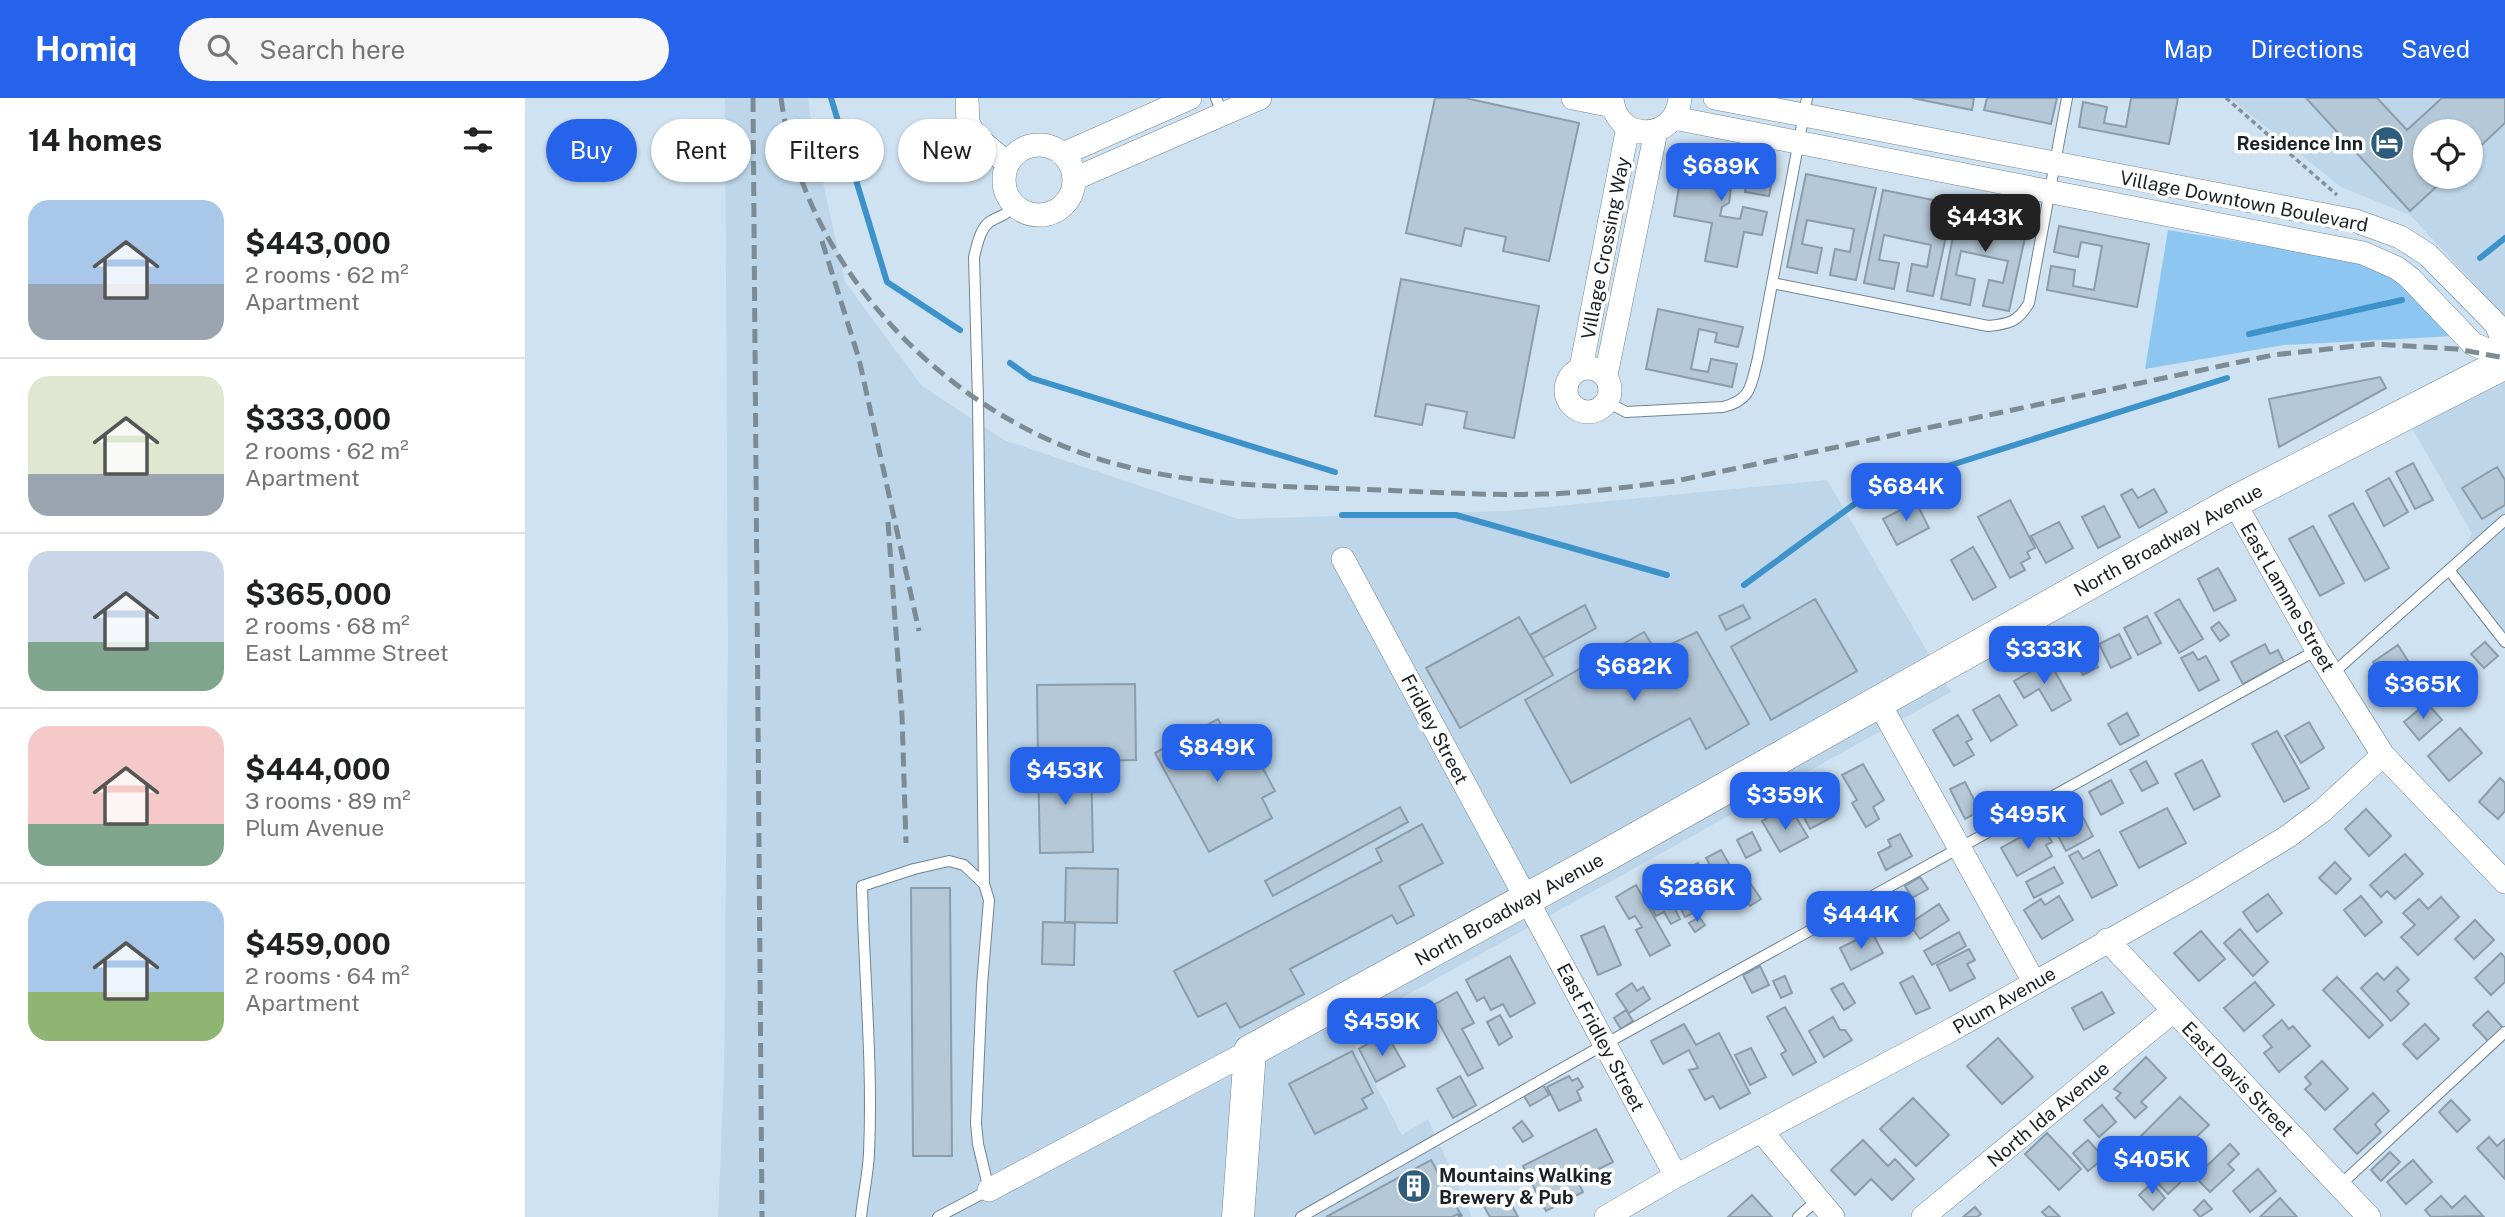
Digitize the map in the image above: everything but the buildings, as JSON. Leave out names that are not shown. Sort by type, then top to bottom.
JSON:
[{"type":"street","points":[[967,98],[968,123],[975,136],[1008,164]]},
{"type":"street","points":[[1063,155],[1190,98]]},
{"type":"street","points":[[1074,179],[1219,106],[1260,98]]},
{"type":"street","points":[[1573,98],[1612,102],[1616,114],[1629,127]]},
{"type":"street","name":"Village Downtown Boulevard","points":[[1715,98],[1806,106],[2054,164],[2356,221],[2400,237],[2419,266],[2455,301],[2496,324],[2505,345]]},
{"type":"street","name":"Village Downtown Boulevard","points":[[1629,127],[1637,131],[1670,116],[2363,253],[2397,268],[2419,266]]},
{"type":"street","name":"Village Crossing Way","points":[[1629,127],[1581,368],[1569,378],[1566,386],[1566,393],[1573,407],[1580,411],[1595,411],[1607,402],[1611,388],[1606,375],[1670,116]]},
{"type":"street","points":[[1044,145],[1063,155],[1069,162],[1074,179],[1072,191],[1058,210],[1034,215],[1013,204],[1004,185],[1008,164],[1023,149],[1044,145]]},
{"type":"street","name":"Village Downtown Boulevard","points":[[2455,301],[2473,344],[2505,357]]},
{"type":"street","name":"North Broadway Avenue","points":[[989,1190],[1250,1051],[1526,899],[2234,502],[2505,363]]},
{"type":"street","name":"Village Crossing Way","points":[[1581,368],[1594,368],[1606,375]]},
{"type":"street","name":"East Lamme Street","points":[[2234,502],[2317,650],[2383,755],[2505,882]]},
{"type":"street","name":"Fridley Street","points":[[1343,559],[1526,899]]},
{"type":"street","points":[[1879,703],[2034,982]]},
{"type":"street","name":"Plum Avenue","points":[[1606,1217],[1676,1176],[1953,1029],[2201,889],[2287,837],[2322,811],[2383,755]]},
{"type":"street","name":"East Fridley Street","points":[[1526,899],[1676,1176]]},
{"type":"street","name":"East Davis Street","points":[[2107,940],[2369,1217]]},
{"type":"street","name":"North Ida Avenue","points":[[1923,1217],[2173,1011]]},
{"type":"street","points":[[1238,1217],[1250,1051]]},
{"type":"street","points":[[1762,1132],[1833,1217]]},
{"type":"lane","points":[[1772,283],[1988,326],[2009,324],[2021,317],[2029,303],[2067,98]]},
{"type":"lane","points":[[1607,402],[1626,411],[1723,407],[1737,404],[1751,388],[1806,106]]},
{"type":"lane","points":[[938,1217],[989,1190],[976,1123],[989,900],[984,884],[974,257],[988,222],[1007,214],[1013,204]]},
{"type":"lane","points":[[2332,674],[2505,520]]},
{"type":"lane","points":[[2449,570],[2505,642]]},
{"type":"lane","points":[[1301,1217],[1605,1044],[2317,650]]},
{"type":"lane","points":[[861,1217],[869,1155],[869,1029],[864,971],[862,886],[949,861],[964,866],[984,884]]},
{"type":"lane","points":[[2339,1186],[2505,1032]]},
{"type":"lane","points":[[1798,1217],[1817,1200]]},
{"type":"path","points":[[2226,98],[2340,200]]},
{"type":"shaded area","points":[[725,98],[808,98],[811,119],[765,119],[765,182],[823,182],[845,282],[922,386],[1004,440],[1238,519],[1505,511],[1827,480],[1951,692],[1346,1029],[1402,1135],[1428,1119],[1472,1217],[718,1217],[724,1077],[728,643],[725,182],[751,182],[751,119],[725,119]]},
{"type":"shaded area","points":[[2230,98],[2505,98],[2505,317],[2410,215],[2341,187]]},
{"type":"shaded area","points":[[2168,230],[2347,259],[2391,277],[2454,336],[2284,345],[2145,369]]},
{"type":"shaded area","points":[[2505,381],[2505,642],[2449,570],[2472,534],[2410,424]]},
{"type":"waterway","points":[[831,98],[887,282],[960,330]]},
{"type":"waterway","points":[[2480,258],[2505,238]]},
{"type":"waterway","points":[[2249,334],[2402,300]]},
{"type":"waterway","points":[[1010,363],[1031,378],[1335,472]]},
{"type":"waterway","points":[[1744,585],[1875,489],[2227,378]]},
{"type":"waterway","points":[[1342,515],[1456,515],[1667,575]]},
{"type":"railway","points":[[753,98],[762,1217]]},
{"type":"railway","points":[[781,98],[794,159],[817,216],[848,270],[886,319],[930,363],[980,401],[1033,432],[1122,466],[1187,478],[1254,485],[1473,494],[1594,491],[1676,481],[2273,355],[2375,344],[2457,349],[2505,358]]},
{"type":"railway","points":[[822,241],[859,359],[919,631]]},
{"type":"railway","points":[[888,522],[902,716],[906,843]]},
{"type":"place","name":"Residence Inn","points":[[2387,143]]},
{"type":"place","name":"Mountains Walking Brewery & Pub","points":[[1414,1186]]}]
